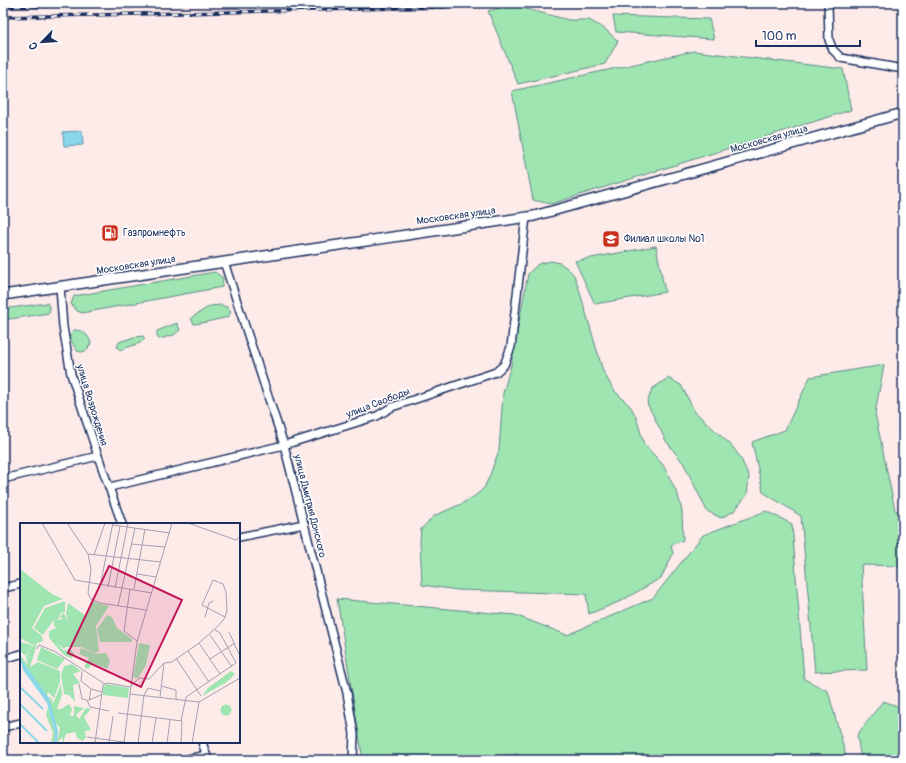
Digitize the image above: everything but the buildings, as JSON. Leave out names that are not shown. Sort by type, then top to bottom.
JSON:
[{"type":"main road","name":"Московская улица","points":[[3,295],[526,217],[550,212],[903,113]]},
{"type":"street","points":[[828,3],[829,40],[833,50],[841,58],[903,69]]},
{"type":"street","name":"улица Свободы","points":[[110,487],[284,445],[377,416],[392,407],[496,372],[504,365],[511,347],[526,217]]},
{"type":"street","name":"улица Дмитрия Донского","points":[[224,262],[284,445],[346,693],[354,734],[353,760]]},
{"type":"street","name":"улица Возрождения","points":[[60,287],[63,327],[71,374],[122,523]]},
{"type":"street","points":[[3,479],[98,456]]},
{"type":"street","points":[[240,537],[304,524]]},
{"type":"street","points":[[3,588],[20,584]]},
{"type":"street","points":[[3,658],[20,654]]},
{"type":"street","points":[[3,727],[20,723]]},
{"type":"street","points":[[184,760],[207,757],[202,743]]},
{"type":"green space","points":[[511,5],[569,20],[589,20],[605,29],[618,41],[605,64],[518,84],[488,11]]},
{"type":"green space","points":[[613,16],[709,19],[714,39],[616,32]]},
{"type":"green space","points":[[694,51],[843,69],[851,110],[551,204],[533,200],[512,91]]},
{"type":"green space","points":[[656,246],[665,292],[595,304],[575,261]]},
{"type":"green space","points":[[551,261],[560,263],[574,275],[603,371],[613,389],[631,407],[636,417],[644,444],[663,465],[678,495],[682,511],[683,540],[671,545],[673,554],[661,578],[621,601],[589,614],[586,594],[458,590],[422,585],[420,541],[421,529],[434,516],[475,496],[484,488],[490,475],[499,450],[503,393],[511,365],[528,274],[538,264]]},
{"type":"green space","points":[[215,272],[223,278],[222,287],[82,313],[77,311],[71,304],[74,296]]},
{"type":"green space","points":[[47,303],[50,308],[49,313],[3,320],[3,309]]},
{"type":"green space","points":[[220,305],[227,307],[231,312],[228,317],[194,324],[191,318],[210,306]]},
{"type":"green space","points":[[177,323],[180,330],[174,335],[159,339],[157,336],[157,331]]},
{"type":"green space","points":[[74,330],[85,333],[88,337],[91,343],[87,350],[82,352],[77,351],[69,337]]},
{"type":"green space","points":[[143,336],[145,339],[140,343],[120,350],[117,347],[119,342],[134,337]]},
{"type":"green space","points":[[884,365],[875,413],[895,510],[903,513],[903,566],[861,565],[867,670],[815,672],[801,516],[763,492],[752,442],[785,430],[810,377]]},
{"type":"green space","points":[[668,378],[681,385],[695,412],[732,446],[740,457],[749,476],[747,495],[734,511],[721,518],[707,511],[684,464],[666,441],[647,403],[652,389]]},
{"type":"green space","points":[[766,511],[792,524],[804,679],[828,691],[847,760],[517,760],[518,754],[473,760],[363,760],[337,599],[515,615],[567,635],[653,598],[703,535]]},
{"type":"green space","points":[[883,701],[903,708],[903,760],[861,760],[857,735]]},
{"type":"water","points":[[82,131],[83,145],[64,146],[63,132]]},
{"type":"railway","points":[[3,7],[134,3]]},
{"type":"railway","points":[[128,7],[162,3]]},
{"type":"railway","points":[[3,17],[443,7],[481,3]]},
{"type":"place","name":"Газпромнефть","points":[[110,233]]},
{"type":"place","name":"Филиал школы №1","points":[[611,239]]}]
